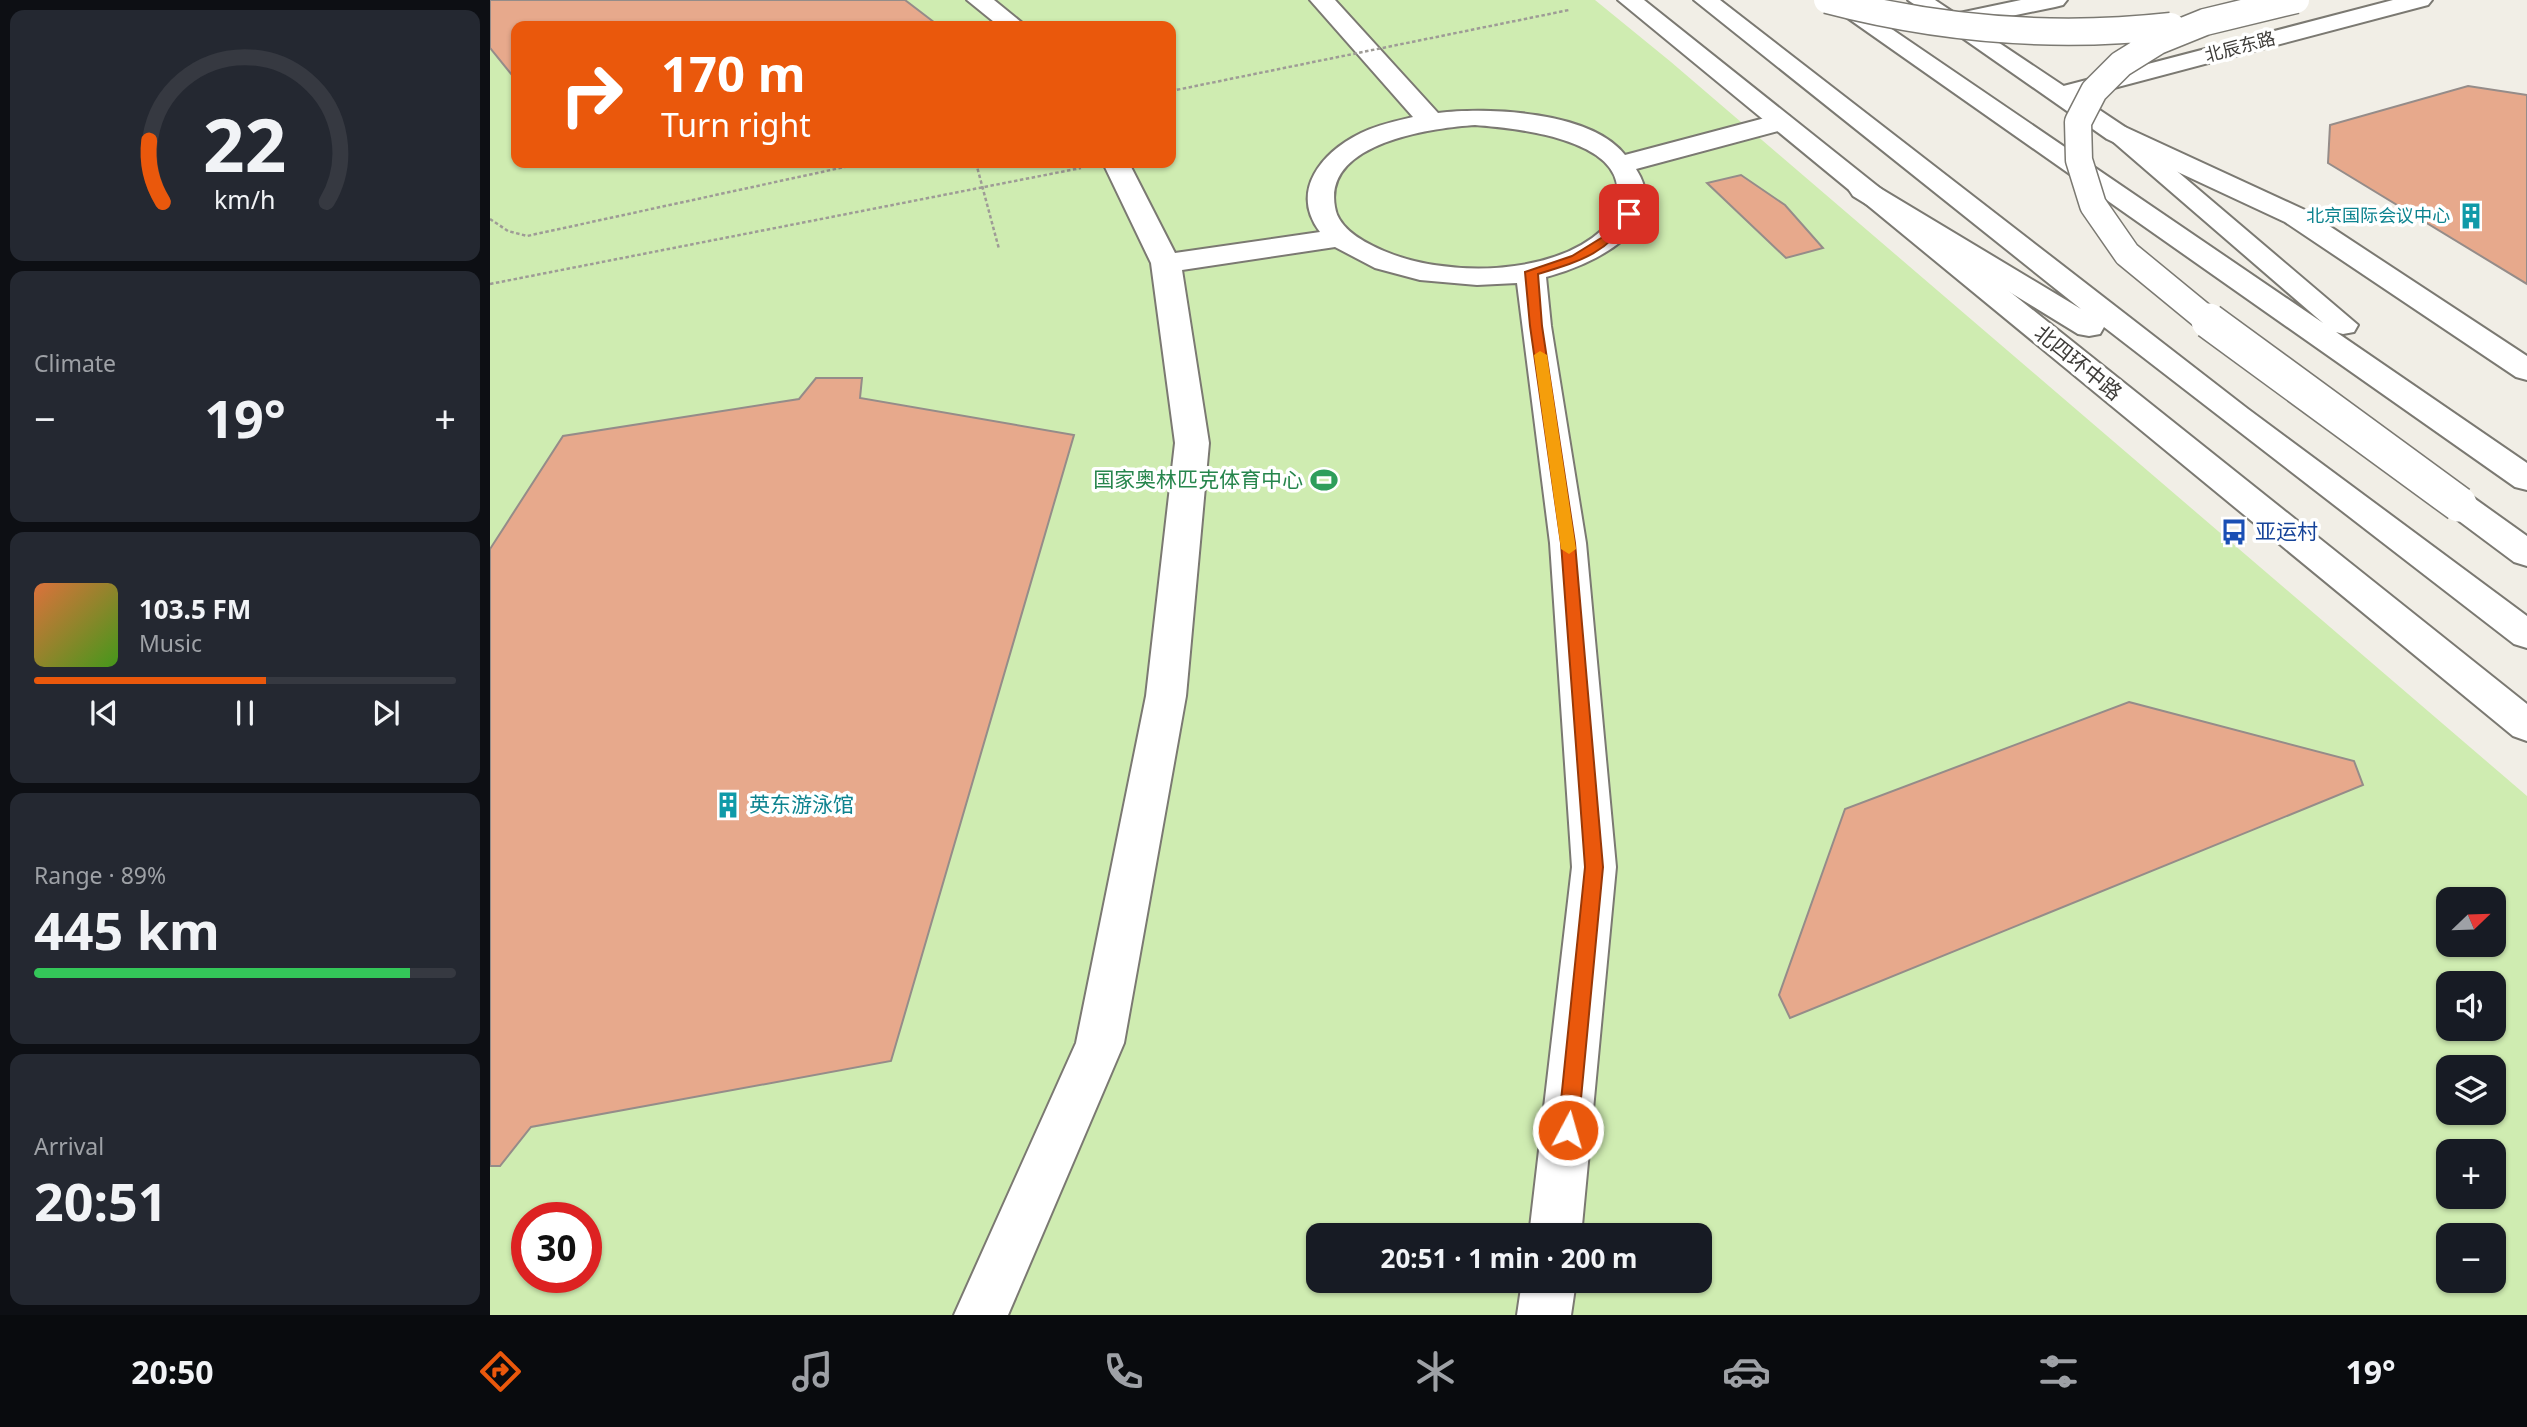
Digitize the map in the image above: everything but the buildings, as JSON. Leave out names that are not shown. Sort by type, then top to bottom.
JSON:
[{"type":"main road","points":[[979,0],[1007,21]]},
{"type":"main road","points":[[1322,0],[1431,121]]},
{"type":"main road","name":"北四环中路","points":[[1630,0],[2527,726]]},
{"type":"main road","points":[[1706,0],[2236,416],[2527,635]]},
{"type":"main road","points":[[1827,0],[1870,12],[1983,32],[2054,35],[2133,32],[2205,22],[2296,0]]},
{"type":"main road","points":[[1834,0],[2521,475]]},
{"type":"main road","points":[[1920,0],[2116,133],[2521,475]]},
{"type":"main road","points":[[1953,21],[2055,0]]},
{"type":"main road","name":"北辰东路","points":[[2060,94],[2420,0]]},
{"type":"main road","points":[[2205,22],[2158,41],[2140,52],[2121,64],[2094,91],[2078,122],[2079,160],[2093,205],[2127,254],[2192,309],[2527,554]]},
{"type":"main road","points":[[1475,117],[1520,120],[1562,130],[1596,145],[1620,165],[1633,189],[1629,214],[1610,238],[1576,258],[1531,272],[1477,277],[1422,273],[1374,259],[1340,237],[1322,214],[1320,190],[1332,167],[1356,146],[1390,131],[1431,121],[1475,117]]},
{"type":"main road","points":[[1620,165],[1780,122]]},
{"type":"main road","points":[[2116,133],[2295,216],[2527,370]]},
{"type":"main road","points":[[981,1315],[1100,1043],[1166,696],[1192,443],[1166,263],[1107,168]]},
{"type":"main road","points":[[1863,190],[2236,416]]},
{"type":"main road","points":[[1166,263],[1340,237]]},
{"type":"main road","points":[[1531,272],[1536,326],[1568,543],[1594,867],[1556,1223]]},
{"type":"main road","points":[[1544,1315],[1547,1293]]},
{"type":"path","points":[[1176,91],[1569,10]]},
{"type":"path","points":[[490,219],[508,231],[527,236],[840,168]]},
{"type":"path","points":[[977,168],[999,249]]},
{"type":"path","points":[[490,284],[1084,168]]},
{"type":"green space","name":"国家奥林匹克体育中心","points":[[490,0],[1595,0],[1671,62],[2527,796],[2527,1315],[490,1315]]},
{"type":"slow traffic","points":[[1540,355],[1569,549]]},
{"type":"place","name":"北京国际会议中心","points":[[2471,216]]},
{"type":"place","name":"国家奥林匹克体育中心","points":[[1324,480]]},
{"type":"place","name":"亚运村","points":[[2234,532]]},
{"type":"place","name":"英东游泳馆","points":[[728,805]]},
{"type":"route","points":[[1568,1130],[1594,867],[1568,543],[1536,326],[1531,272],[1576,258],[1610,238],[1629,214]]}]
